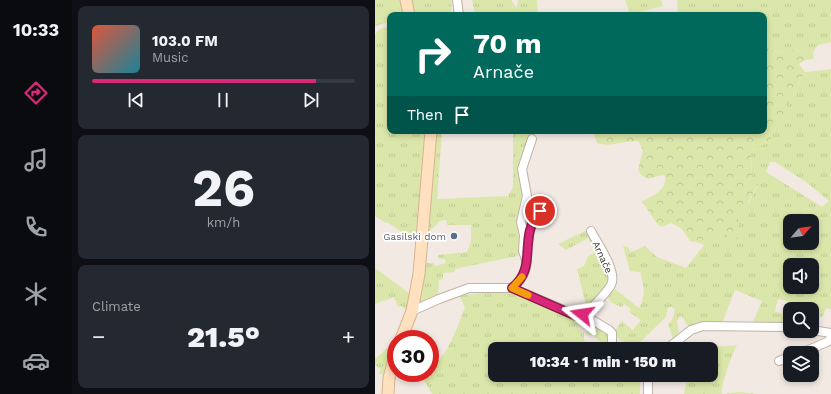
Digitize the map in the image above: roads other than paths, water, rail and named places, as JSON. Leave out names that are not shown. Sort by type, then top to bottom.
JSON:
[{"type":"street","points":[[406,0],[408,12]]},
{"type":"street","points":[[457,0],[459,12]]},
{"type":"street","points":[[405,330],[412,311],[420,259],[431,134]]},
{"type":"street","points":[[527,262],[523,251],[524,235],[521,222],[527,196],[523,169],[532,139]]},
{"type":"street","points":[[512,288],[519,282],[527,270],[530,227],[540,211]]},
{"type":"street","name":"Arnače","points":[[582,314],[586,314],[611,285],[613,278],[605,255],[591,231]]},
{"type":"street","points":[[412,311],[439,298],[469,288],[512,288],[576,316],[582,314],[609,330],[612,333],[612,341]]},
{"type":"street","points":[[676,342],[691,330],[703,326],[783,327]]},
{"type":"street","points":[[819,331],[831,333]]},
{"type":"street","points":[[818,346],[827,342],[831,338]]},
{"type":"street","points":[[779,361],[783,360]]},
{"type":"street","points":[[388,394],[389,382]]},
{"type":"street","points":[[648,382],[648,394]]},
{"type":"place","name":"Gasilski dom","points":[[454,236]]}]
